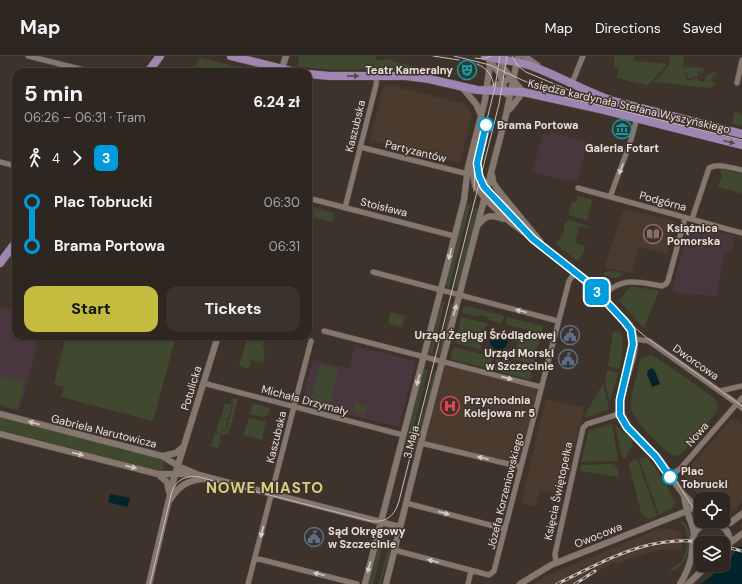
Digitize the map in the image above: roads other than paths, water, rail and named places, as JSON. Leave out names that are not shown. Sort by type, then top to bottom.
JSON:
[{"type":"main road","points":[[231,56],[275,68]]},
{"type":"main road","name":"Księdza kardynała Stefana Wyszyńskiego","points":[[491,57],[517,61],[534,67],[572,83],[595,95],[614,102],[742,134]]},
{"type":"main road","points":[[151,68],[160,58]]},
{"type":"main road","name":"Księdza kardynała Stefana Wyszyńskiego","points":[[312,74],[330,76],[406,76],[429,79],[487,91],[507,88],[637,118],[742,145]]},
{"type":"main road","points":[[0,263],[12,247]]},
{"type":"street","points":[[28,56],[76,68]]},
{"type":"street","points":[[283,68],[286,56]]},
{"type":"street","points":[[524,56],[529,61],[556,76]]},
{"type":"street","points":[[572,83],[583,56]]},
{"type":"street","points":[[491,57],[513,77],[523,92],[512,104],[506,117]]},
{"type":"street","points":[[491,57],[507,88]]},
{"type":"street","points":[[491,57],[487,91],[473,150],[473,181],[484,198],[509,221],[589,281],[627,322],[633,331],[635,339],[634,351],[621,399],[622,413],[628,425],[656,455],[684,496],[694,504]]},
{"type":"street","points":[[737,83],[742,60]]},
{"type":"street","points":[[506,117],[507,88],[513,77],[517,61]]},
{"type":"street","name":"Kaszubska","points":[[345,208],[373,97],[377,75]]},
{"type":"street","points":[[507,88],[513,77]]},
{"type":"street","points":[[461,86],[476,104],[481,116]]},
{"type":"street","name":"3 Maja","points":[[386,584],[442,361],[506,117]]},
{"type":"street","points":[[610,197],[637,118]]},
{"type":"street","name":"Partyzantów","points":[[360,147],[468,174]]},
{"type":"street","name":"3 Maja","points":[[364,584],[465,198],[473,150]]},
{"type":"street","points":[[0,162],[12,165]]},
{"type":"street","points":[[692,219],[709,168],[712,166],[723,166],[742,170]]},
{"type":"street","points":[[492,169],[493,180],[498,190],[548,250]]},
{"type":"street","name":"Podgórna","points":[[578,188],[742,233]]},
{"type":"street","name":"Stoisława","points":[[312,199],[454,236]]},
{"type":"street","points":[[477,227],[483,219],[489,216],[497,216],[509,221]]},
{"type":"street","points":[[603,296],[612,288],[631,282],[662,286],[666,284],[684,218]]},
{"type":"street","name":"Józefa Korzeniowskiego","points":[[471,571],[489,575],[496,568],[568,281],[576,271]]},
{"type":"street","points":[[373,272],[558,321]]},
{"type":"street","points":[[324,332],[541,387]]},
{"type":"street","name":"Dworcowa","points":[[635,339],[648,341],[742,408]]},
{"type":"street","name":"Potulicka","points":[[149,584],[175,474],[217,340]]},
{"type":"street","name":"Kaszubska","points":[[248,584],[311,341]]},
{"type":"street","name":"Michała Drzymały","points":[[203,383],[403,435]]},
{"type":"street","points":[[720,391],[742,386]]},
{"type":"street","name":"Nowa","points":[[671,475],[681,468],[742,398]]},
{"type":"street","name":"Księcia Świętopełka","points":[[556,563],[555,554],[582,430],[585,425],[622,413]]},
{"type":"street","name":"Gabriela Narutowicza","points":[[0,414],[162,456],[178,466],[216,480],[381,522]]},
{"type":"street","name":"Gabriela Narutowicza","points":[[0,434],[158,474],[199,475]]},
{"type":"street","points":[[421,443],[521,468]]},
{"type":"street","points":[[162,456],[178,452],[184,446]]},
{"type":"street","points":[[158,474],[168,484],[169,497]]},
{"type":"street","name":"Potulicka","points":[[167,507],[174,494],[186,483],[199,479],[216,480]]},
{"type":"street","points":[[680,584],[692,555],[694,536],[693,527],[687,511],[684,496]]},
{"type":"street","points":[[406,503],[505,529]]},
{"type":"street","points":[[687,511],[694,509]]},
{"type":"street","name":"Owocowa","points":[[520,584],[543,569],[556,563],[687,511]]},
{"type":"street","points":[[730,523],[742,514]]},
{"type":"street","points":[[381,522],[400,527]]},
{"type":"street","points":[[694,536],[696,531],[700,528]]},
{"type":"street","points":[[730,542],[742,534]]},
{"type":"street","points":[[693,547],[694,552]]},
{"type":"street","points":[[394,550],[471,571],[468,584]]},
{"type":"street","points":[[255,558],[357,584]]},
{"type":"street","points":[[688,584],[701,572]]},
{"type":"water","points":[[499,332],[506,334],[508,341],[506,348],[499,350],[492,348],[490,341],[492,334]]},
{"type":"water","points":[[652,368],[655,371],[660,384],[652,387],[647,374],[648,370]]},
{"type":"water","points":[[110,494],[130,498],[128,506],[126,507],[108,502]]},
{"type":"water","points":[[738,547],[742,547],[742,584],[701,584],[716,572],[730,572],[730,559]]},
{"type":"tram line","points":[[433,56],[459,60]]},
{"type":"tram line","points":[[454,56],[490,65],[522,80],[568,98],[742,140]]},
{"type":"tram line","points":[[475,58],[483,59],[491,56]]},
{"type":"tram line","points":[[474,191],[475,168],[495,87],[500,56]]},
{"type":"tram line","points":[[150,584],[172,491],[177,483],[187,477],[199,477],[371,521],[382,521],[393,514],[399,501],[499,104],[507,56]]},
{"type":"tram line","points":[[512,56],[518,66],[526,72],[590,99]]},
{"type":"tram line","points":[[477,64],[489,73],[494,87]]},
{"type":"tram line","name":"3","points":[[486,125],[477,163],[479,176],[484,187],[533,239],[590,284],[629,326],[633,337],[633,344],[620,400],[620,415],[627,427],[656,457],[670,477]]},
{"type":"tram line","points":[[482,174],[488,188],[528,231],[589,280],[631,324],[635,334],[636,343],[623,397],[622,406],[624,416],[630,426],[662,459],[694,509]]},
{"type":"tram line","points":[[634,327],[647,338],[742,406]]},
{"type":"railway","points":[[557,584],[612,557],[630,550],[668,542],[694,542]]},
{"type":"railway","points":[[730,548],[742,551]]},
{"type":"railway","points":[[575,584],[595,571]]},
{"type":"place","name":"Teatr Kameralny","points":[[467,70]]},
{"type":"place","name":"Brama Portowa","points":[[486,125]]},
{"type":"place","name":"Galeria Fotart","points":[[622,129]]},
{"type":"place","name":"Książnica Pomorska","points":[[653,234]]},
{"type":"place","name":"Urząd Żeglugi Śródlądowej","points":[[570,335]]},
{"type":"place","name":"Urząd Morski w Szczecinie","points":[[568,359]]},
{"type":"place","name":"Przychodnia Kolejowa nr 5","points":[[450,406]]},
{"type":"place","name":"Plac Tobrucki","points":[[670,477]]},
{"type":"place","name":"Sąd Okręgowy w Szczecinie","points":[[314,537]]},
{"type":"district","name":"NOWE MIASTO","points":[[265,488]]}]
